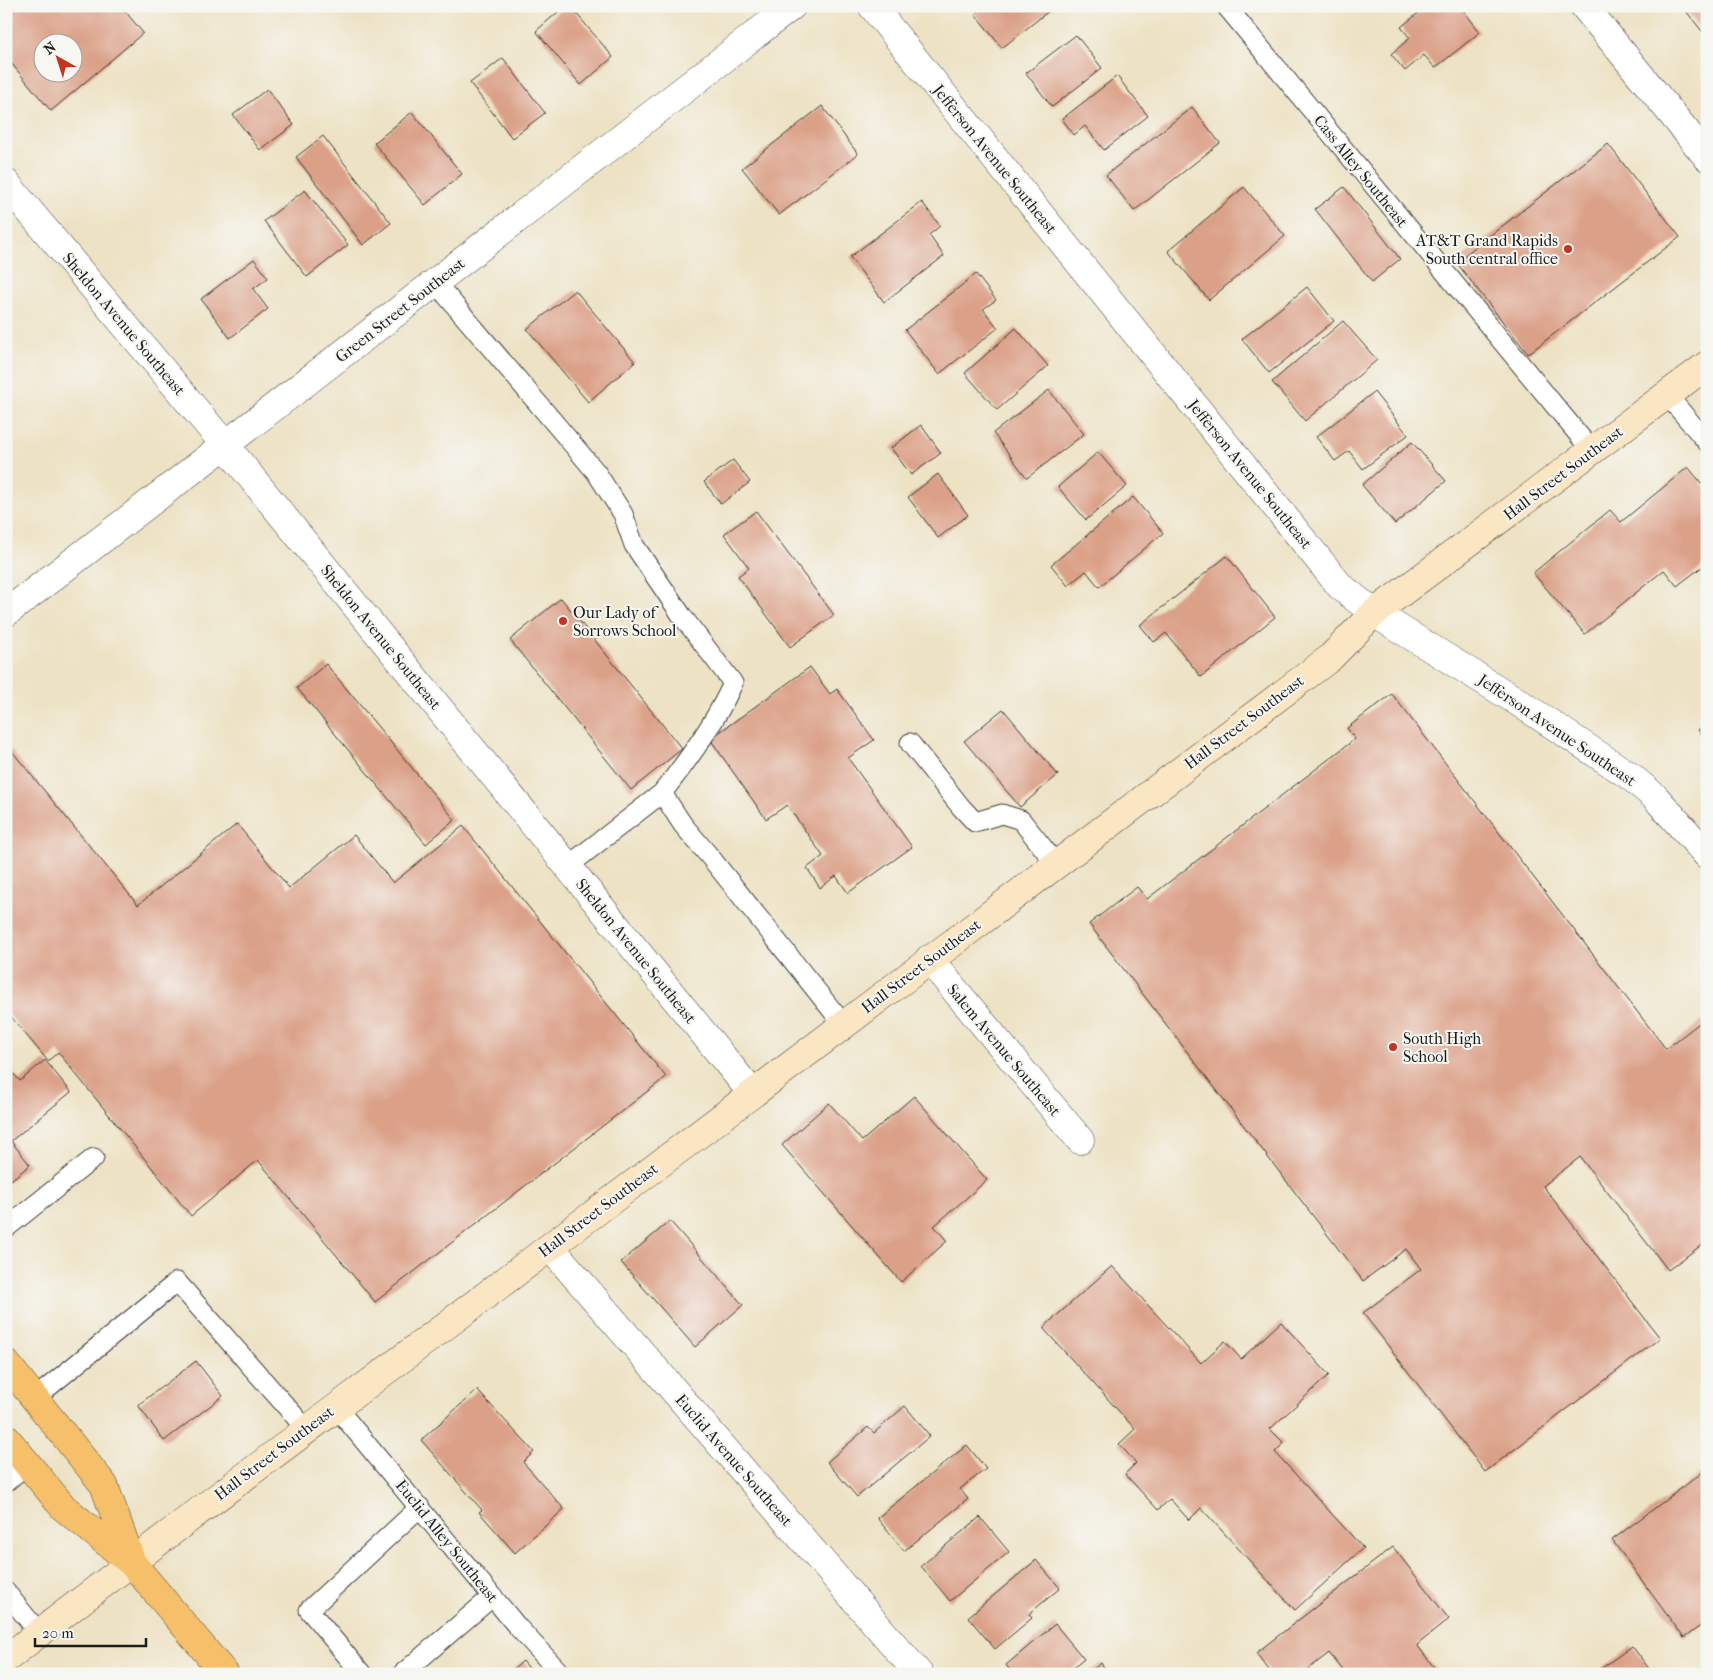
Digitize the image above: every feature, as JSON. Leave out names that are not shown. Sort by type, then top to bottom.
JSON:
[{"type":"main road","name":"Hall Street Southeast","points":[[6,1659],[194,1513],[550,1247],[842,1024],[1330,658],[1374,613],[1707,366]]},
{"type":"main road","points":[[6,1364],[104,1485],[132,1563]]},
{"type":"main road","points":[[6,1438],[64,1508],[132,1563],[226,1674]]},
{"type":"street","name":"Green Street Southeast","points":[[6,613],[792,6]]},
{"type":"street","name":"Jefferson Avenue Southeast","points":[[872,6],[1340,586],[1374,613],[1515,700],[1630,776],[1655,797],[1707,855]]},
{"type":"street","points":[[1584,6],[1707,158]]},
{"type":"street","name":"Sheldon Avenue Southeast","points":[[6,183],[225,445],[752,1093]]},
{"type":"street","name":"Salem Avenue Southeast","points":[[929,959],[1080,1140]]},
{"type":"street","name":"Euclid Avenue Southeast","points":[[550,1247],[919,1674]]},
{"type":"lane","name":"Cass Alley Southeast","points":[[1226,6],[1592,451]]},
{"type":"lane","points":[[435,282],[596,472],[623,514],[634,545],[682,616],[733,683],[723,706],[702,736],[690,758],[662,793],[568,866]]},
{"type":"lane","points":[[1667,395],[1707,442]]},
{"type":"lane","points":[[910,742],[956,801],[975,822],[1002,814],[1021,820],[1056,864]]},
{"type":"lane","points":[[662,793],[683,825],[842,1024]]},
{"type":"lane","points":[[6,1228],[94,1158]]},
{"type":"lane","points":[[35,1398],[177,1282],[306,1429]]},
{"type":"lane","name":"Euclid Alley Southeast","points":[[336,1407],[516,1625],[561,1674]]},
{"type":"lane","points":[[6,1482],[27,1464]]},
{"type":"lane","points":[[362,1674],[309,1610],[420,1507]]},
{"type":"lane","points":[[6,1592],[39,1633]]},
{"type":"lane","points":[[402,1674],[493,1596]]},
{"type":"building","points":[[6,6],[121,6],[143,33],[51,111],[6,57]]},
{"type":"building","points":[[565,6],[570,6],[613,57],[581,85],[536,31]]},
{"type":"building","points":[[985,6],[1055,6],[1002,48],[975,14]]},
{"type":"building","points":[[1427,6],[1460,6],[1480,32],[1435,68],[1424,55],[1405,71],[1391,54],[1410,38],[1401,27]]},
{"type":"building","points":[[1682,6],[1707,6],[1707,33],[1705,35]]},
{"type":"building","points":[[1076,35],[1102,68],[1052,107],[1026,73]]},
{"type":"building","points":[[503,58],[545,113],[512,138],[470,83]]},
{"type":"building","points":[[1117,76],[1148,116],[1104,150],[1085,126],[1074,135],[1062,119]]},
{"type":"building","points":[[267,89],[294,125],[260,150],[233,115]]},
{"type":"building","points":[[822,106],[858,154],[779,215],[742,168]]},
{"type":"building","points":[[1192,107],[1220,143],[1134,211],[1106,175]]},
{"type":"building","points":[[412,112],[462,174],[425,205],[374,143]]},
{"type":"building","points":[[323,136],[391,223],[363,245],[296,157]]},
{"type":"building","name":"AT&T Grand Rapids South central office","points":[[1608,144],[1680,237],[1528,354],[1456,262]]},
{"type":"building","points":[[1244,187],[1285,236],[1209,300],[1168,251]]},
{"type":"building","points":[[1344,187],[1400,259],[1372,282],[1315,209]]},
{"type":"building","points":[[305,190],[348,245],[307,277],[264,221]]},
{"type":"building","points":[[922,202],[940,226],[929,235],[944,256],[884,302],[850,257]]},
{"type":"building","points":[[254,259],[268,278],[253,289],[268,309],[230,338],[201,299]]},
{"type":"building","points":[[976,274],[996,300],[983,309],[998,328],[939,374],[905,330]]},
{"type":"building","points":[[1307,287],[1334,321],[1269,373],[1242,339]]},
{"type":"building","points":[[575,290],[635,362],[588,402],[527,329]]},
{"type":"building","points":[[1343,321],[1377,360],[1305,421],[1272,382]]},
{"type":"building","points":[[1016,328],[1048,366],[997,410],[965,373]]},
{"type":"building","points":[[1049,390],[1084,434],[1027,478],[993,433]]},
{"type":"building","points":[[1374,392],[1408,435],[1363,469],[1349,451],[1335,461],[1316,437]]},
{"type":"building","points":[[921,425],[941,453],[911,475],[891,448]]},
{"type":"building","points":[[1412,442],[1446,481],[1395,524],[1362,485]]},
{"type":"building","points":[[1098,452],[1127,486],[1086,520],[1058,487]]},
{"type":"building","points":[[733,460],[750,482],[721,504],[704,482]]},
{"type":"building","points":[[1688,467],[1707,490],[1707,563],[1677,586],[1664,570],[1585,634],[1533,573],[1610,510],[1621,522]]},
{"type":"building","points":[[938,474],[968,515],[938,538],[908,497]]},
{"type":"building","points":[[1133,497],[1163,533],[1099,587],[1086,571],[1068,586],[1051,565]]},
{"type":"building","points":[[756,511],[834,615],[790,647],[738,576],[749,568],[724,534]]},
{"type":"building","points":[[1227,556],[1275,617],[1201,677],[1166,633],[1154,642],[1140,625]]},
{"type":"building","points":[[561,598],[682,749],[631,790],[510,640]]},
{"type":"building","points":[[326,664],[455,820],[426,844],[297,688]]},
{"type":"building","points":[[810,667],[830,694],[837,689],[874,740],[848,758],[912,847],[848,893],[836,876],[820,888],[807,868],[823,856],[787,805],[766,819],[710,739]]},
{"type":"building","points":[[1392,694],[1666,1049],[1707,1017],[1707,1241],[1668,1270],[1580,1157],[1543,1186],[1660,1338],[1485,1472],[1363,1313],[1421,1269],[1406,1249],[1363,1281],[1089,924],[1137,887],[1147,899],[1355,739],[1347,728]]},
{"type":"building","points":[[1003,709],[1058,775],[1020,807],[964,741]]},
{"type":"building","points":[[1707,723],[1707,741],[1698,730]]},
{"type":"building","points":[[6,744],[138,905],[237,824],[289,888],[354,835],[393,883],[463,826],[666,1077],[375,1302],[258,1160],[191,1216],[58,1052],[48,1061],[6,1011]]},
{"type":"building","points":[[45,1060],[71,1092],[11,1141],[30,1165],[6,1184],[6,1065],[20,1081]]},
{"type":"building","points":[[914,1096],[987,1180],[934,1226],[947,1241],[901,1282],[782,1145],[829,1103],[862,1141]]},
{"type":"building","points":[[670,1221],[743,1305],[695,1347],[621,1262]]},
{"type":"building","points":[[1112,1266],[1201,1363],[1225,1341],[1241,1359],[1281,1322],[1329,1375],[1270,1429],[1284,1443],[1275,1452],[1363,1548],[1295,1610],[1201,1508],[1189,1520],[1170,1499],[1158,1510],[1125,1474],[1136,1463],[1119,1444],[1135,1429],[1043,1328]]},
{"type":"building","points":[[196,1361],[223,1396],[164,1441],[138,1405]]},
{"type":"building","points":[[477,1390],[534,1452],[523,1462],[564,1509],[515,1553],[479,1512],[482,1510],[421,1440]]},
{"type":"building","points":[[905,1406],[930,1436],[857,1497],[827,1462],[868,1427],[874,1433]]},
{"type":"building","points":[[967,1445],[986,1469],[960,1489],[968,1499],[904,1551],[877,1518]]},
{"type":"building","points":[[1707,1469],[1707,1621],[1684,1638],[1612,1540]]},
{"type":"building","points":[[980,1517],[1009,1552],[950,1601],[921,1566]]},
{"type":"building","points":[[1393,1547],[1449,1619],[1417,1645],[1439,1674],[1346,1674],[1329,1653],[1302,1674],[1272,1674],[1256,1653]]},
{"type":"building","points":[[1036,1560],[1060,1588],[1029,1614],[1032,1618],[995,1649],[968,1617]]},
{"type":"building","points":[[1055,1624],[1084,1659],[1066,1674],[1013,1674],[1006,1665]]},
{"type":"building","points":[[1632,1646],[1653,1674],[1606,1674],[1602,1668]]},
{"type":"building","points":[[523,1661],[534,1674],[508,1674]]},
{"type":"building","points":[[1101,1663],[1109,1674],[1087,1674]]},
{"type":"place","name":"AT&T Grand Rapids South central office","points":[[1568,249]]},
{"type":"place","name":"Our Lady of Sorrows School","points":[[563,621]]},
{"type":"place","name":"South High School","points":[[1393,1047]]}]
